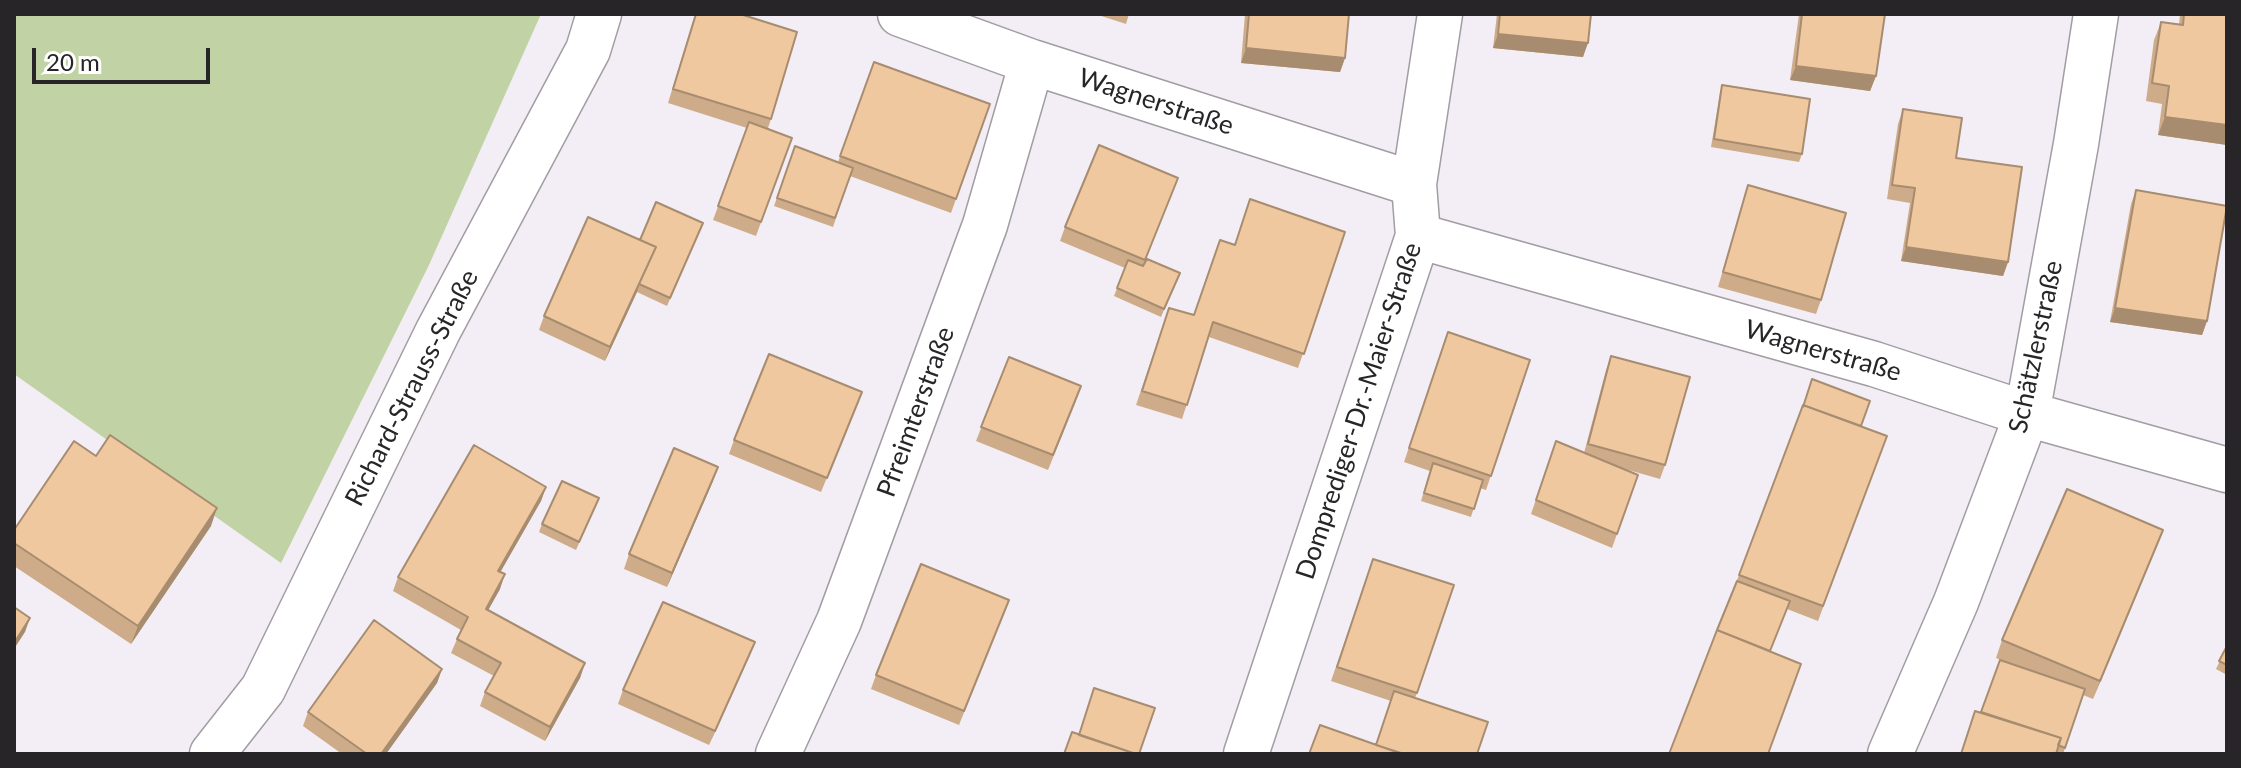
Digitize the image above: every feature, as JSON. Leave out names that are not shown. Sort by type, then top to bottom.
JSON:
[{"type":"street","name":"Richard-Strauss-Straße","points":[[212,754],[263,689],[438,331],[588,50],[599,14]]},
{"type":"street","name":"Wagnerstraße","points":[[900,14],[1032,62],[1414,184]]},
{"type":"street","name":"Domprediger-Dr.-Maier-Straße","points":[[1246,754],[1418,236],[1414,184],[1440,14]]},
{"type":"street","name":"Schätzlerstraße","points":[[1890,754],[1956,602],[2027,414],[2096,14]]},
{"type":"street","name":"Pfreimterstraße","points":[[778,754],[839,621],[985,225],[1032,62]]},
{"type":"street","name":"Wagnerstraße","points":[[1418,236],[1874,364],[2027,414],[2227,470]]},
{"type":"green space","points":[[14,14],[541,14],[429,265],[281,563],[14,374]]},
{"type":"building","points":[[696,14],[740,14],[797,32],[771,119],[673,89]]},
{"type":"building","points":[[1249,14],[1349,14],[1345,58],[1246,48]]},
{"type":"building","points":[[1500,14],[1591,14],[1588,43],[1498,34]]},
{"type":"building","points":[[1802,14],[1885,14],[1876,76],[1796,66]]},
{"type":"building","points":[[2184,14],[2227,14],[2227,125],[2165,117],[2169,86],[2152,83],[2161,22],[2183,25]]},
{"type":"building","points":[[874,62],[990,104],[956,199],[840,156]]},
{"type":"building","points":[[1722,85],[1810,99],[1802,154],[1714,139]]},
{"type":"building","points":[[1903,109],[1962,118],[1956,158],[2022,167],[2008,262],[1906,247],[1915,188],[1892,185]]},
{"type":"building","points":[[749,122],[792,138],[761,222],[718,206]]},
{"type":"building","points":[[1099,145],[1178,178],[1145,260],[1065,227]]},
{"type":"building","points":[[795,146],[853,168],[835,218],[777,198]]},
{"type":"building","points":[[1748,185],[1846,213],[1821,300],[1723,272]]},
{"type":"building","points":[[2136,190],[2227,206],[2207,321],[2115,308]]},
{"type":"building","points":[[1250,199],[1345,232],[1304,354],[1213,322],[1187,405],[1142,391],[1169,308],[1194,315],[1220,240],[1235,245]]},
{"type":"building","points":[[656,202],[703,223],[670,298],[639,284],[656,247],[640,240]]},
{"type":"building","points":[[588,217],[656,247],[610,347],[544,316]]},
{"type":"building","points":[[1147,259],[1180,273],[1164,309],[1117,288],[1128,260],[1143,266]]},
{"type":"building","points":[[1448,332],[1530,360],[1491,476],[1409,448]]},
{"type":"building","points":[[769,354],[862,392],[827,478],[734,440]]},
{"type":"building","points":[[1611,356],[1690,377],[1665,465],[1588,444]]},
{"type":"building","points":[[1009,357],[1081,386],[1053,455],[981,427]]},
{"type":"building","points":[[1812,379],[1870,401],[1861,426],[1804,405]]},
{"type":"building","points":[[1803,405],[1887,436],[1823,606],[1739,575]]},
{"type":"building","points":[[110,435],[217,508],[138,626],[14,543],[14,530],[74,441],[96,456]]},
{"type":"building","points":[[1556,441],[1638,475],[1617,534],[1536,500]]},
{"type":"building","points":[[474,445],[546,487],[498,571],[505,574],[486,609],[585,663],[550,727],[485,692],[501,663],[457,639],[468,617],[398,577]]},
{"type":"building","points":[[674,448],[718,467],[672,573],[629,554]]},
{"type":"building","points":[[1433,463],[1483,480],[1474,509],[1424,493]]},
{"type":"building","points":[[562,481],[599,498],[579,542],[542,524]]},
{"type":"building","points":[[2067,489],[2163,530],[2100,681],[2002,640]]},
{"type":"building","points":[[1373,559],[1454,585],[1417,693],[1337,667]]},
{"type":"building","points":[[921,564],[1009,600],[964,711],[876,675]]},
{"type":"building","points":[[1737,581],[1790,601],[1770,651],[1717,630]]},
{"type":"building","points":[[663,602],[755,642],[715,731],[623,690]]},
{"type":"building","points":[[14,607],[30,618],[14,643]]},
{"type":"building","points":[[374,620],[442,669],[381,754],[367,754],[308,712]]},
{"type":"building","points":[[1717,630],[1801,664],[1768,754],[1669,754]]},
{"type":"building","points":[[2227,646],[2227,665],[2219,661]]},
{"type":"building","points":[[2000,660],[2085,689],[2065,748],[2058,745],[2061,738],[1981,712]]},
{"type":"building","points":[[1094,688],[1155,708],[1139,754],[1079,735]]},
{"type":"building","points":[[1394,691],[1488,722],[1477,754],[1404,754],[1376,745]]},
{"type":"building","points":[[1975,711],[2061,738],[2056,754],[1961,754]]},
{"type":"building","points":[[1320,725],[1402,754],[1309,754]]},
{"type":"building","points":[[1072,732],[1136,754],[1064,754]]}]
